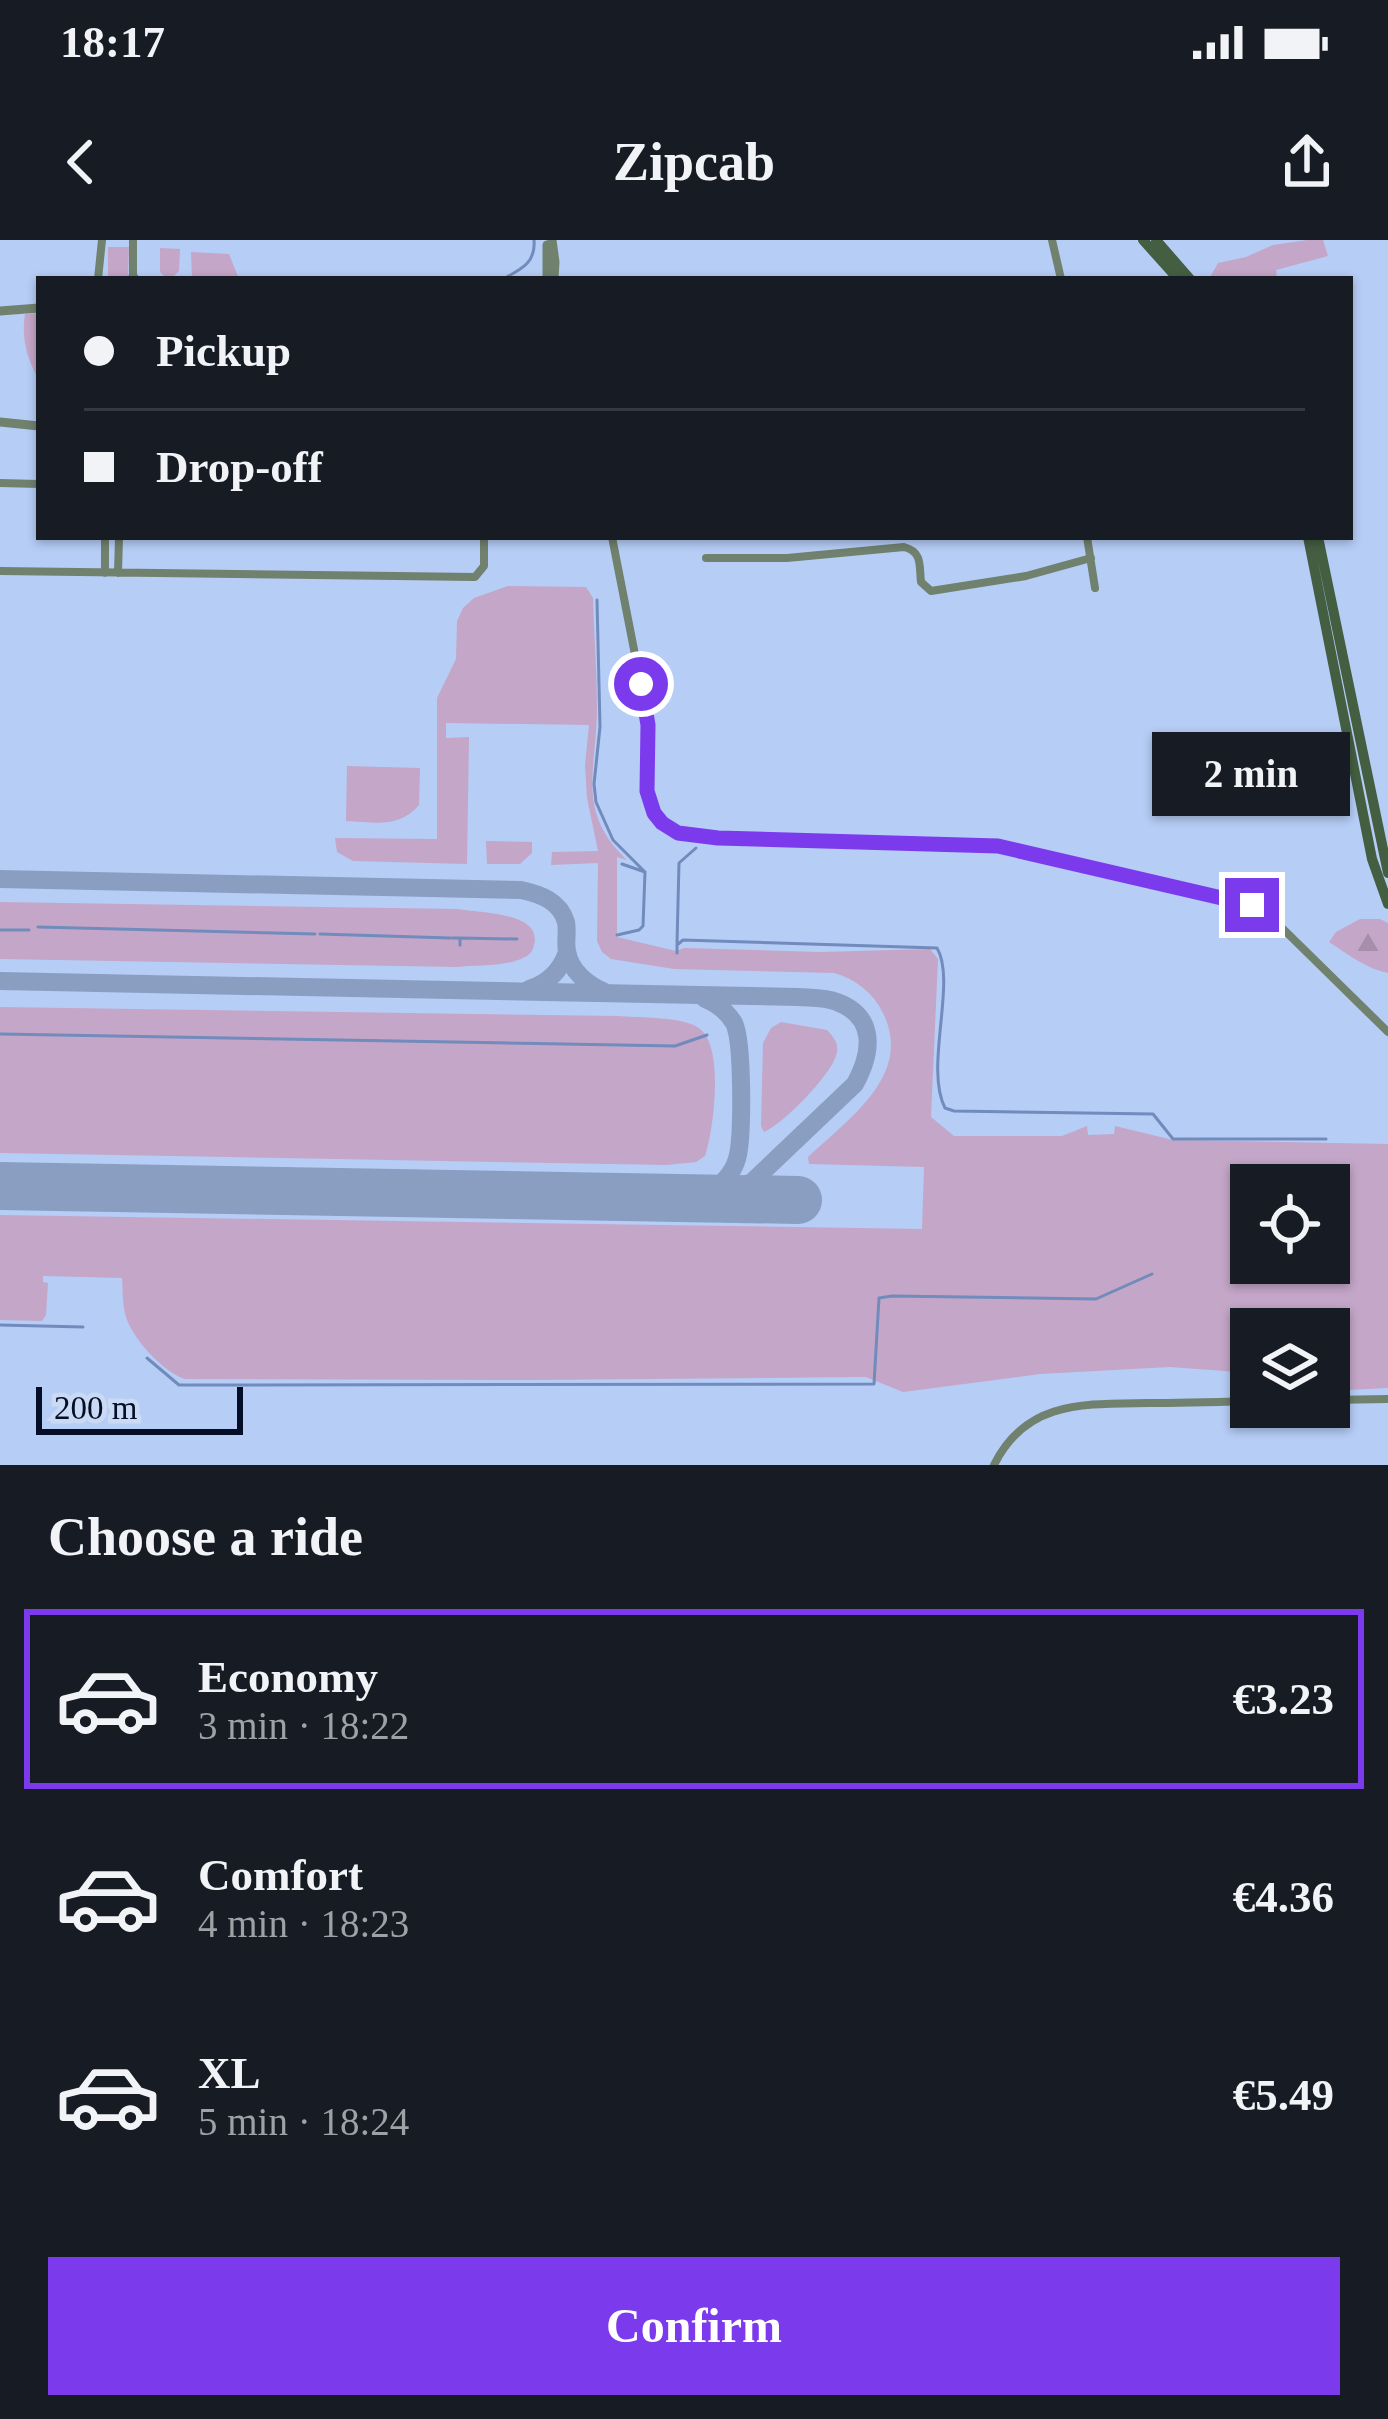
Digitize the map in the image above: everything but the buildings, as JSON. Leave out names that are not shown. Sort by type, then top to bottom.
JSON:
[{"type":"main road","points":[[1143,240],[1175,276]]},
{"type":"main road","points":[[1156,240],[1187,276]]},
{"type":"main road","points":[[1309,540],[1372,859],[1388,904]]},
{"type":"main road","points":[[1319,540],[1388,873]]},
{"type":"street","points":[[102,240],[102,276]]},
{"type":"street","points":[[133,276],[134,240]]},
{"type":"street","points":[[549,240],[555,262],[551,276]]},
{"type":"street","points":[[1052,240],[1060,276]]},
{"type":"street","points":[[0,311],[36,308]]},
{"type":"street","points":[[0,422],[36,426]]},
{"type":"street","points":[[0,483],[36,484]]},
{"type":"street","points":[[105,573],[106,540]]},
{"type":"street","points":[[118,573],[119,540]]},
{"type":"street","points":[[0,571],[475,577],[484,566],[484,540]]},
{"type":"street","points":[[613,540],[647,716],[648,798],[658,819],[672,830],[718,838],[998,846],[1241,902],[1275,921],[1388,1032]]},
{"type":"street","points":[[1088,540],[1096,588]]},
{"type":"street","points":[[706,558],[787,558],[904,547],[919,556],[921,582],[932,591],[1026,576],[1091,558]]},
{"type":"street","points":[[1350,1400],[1388,1399]]},
{"type":"street","points":[[994,1465],[1022,1429],[1069,1406],[1230,1402]]},
{"type":"green space","points":[[1323,240],[1328,256],[1276,270],[1277,276],[1211,276],[1218,263],[1273,245]]},
{"type":"green space","points":[[108,247],[129,247],[128,276],[108,276]]},
{"type":"green space","points":[[160,248],[180,249],[179,271],[174,276],[160,272]]},
{"type":"green space","points":[[191,252],[229,254],[238,276],[192,276]]},
{"type":"green space","points":[[36,313],[36,373],[28,356],[25,314]]},
{"type":"green space","points":[[508,586],[586,587],[593,598],[597,711],[592,790],[601,825],[627,860],[617,857],[617,937],[676,951],[930,949],[938,959],[931,1117],[954,1136],[1062,1136],[1087,1126],[1088,1135],[1114,1134],[1115,1126],[1173,1140],[1388,1144],[1388,1388],[1350,1390],[1350,1308],[1230,1308],[1230,1371],[1170,1367],[1040,1374],[903,1392],[866,1377],[185,1379],[159,1362],[135,1335],[125,1312],[122,1278],[43,1276],[48,1283],[42,1321],[0,1320],[0,1215],[922,1229],[924,1167],[809,1164],[808,1157],[872,1094],[890,1056],[883,1013],[863,987],[834,973],[674,969],[611,959],[602,952],[597,941],[598,863],[551,865],[552,852],[598,851],[587,798],[589,725],[446,723],[446,738],[469,737],[467,864],[353,861],[337,852],[335,838],[437,839],[437,698],[456,659],[457,621],[474,598]]},
{"type":"green space","points":[[347,766],[420,768],[419,805],[394,821],[346,821]]},
{"type":"green space","points":[[486,841],[532,842],[532,853],[520,864],[487,864]]},
{"type":"green space","points":[[0,902],[458,909],[519,920],[534,934],[534,945],[529,955],[515,961],[457,967],[0,959]]},
{"type":"green space","points":[[1360,919],[1388,923],[1388,973],[1365,965],[1329,942],[1336,932]]},
{"type":"green space","points":[[0,1007],[673,1020],[700,1029],[712,1053],[711,1127],[705,1156],[696,1162],[667,1165],[0,1153]]},
{"type":"green space","points":[[781,1022],[827,1030],[836,1041],[837,1052],[804,1099],[764,1132],[763,1043],[771,1028]]},
{"type":"waterway","points":[[508,276],[530,259],[534,240]]},
{"type":"waterway","points":[[597,600],[600,727],[596,802],[613,840],[645,872]]},
{"type":"waterway","points":[[677,943],[679,863],[696,848]]},
{"type":"waterway","points":[[617,935],[643,926],[645,872],[622,864]]},
{"type":"waterway","points":[[38,927],[315,934]]},
{"type":"waterway","points":[[0,930],[29,930]]},
{"type":"waterway","points":[[320,934],[450,938]]},
{"type":"waterway","points":[[452,938],[460,938],[460,945]]},
{"type":"waterway","points":[[460,938],[517,939]]},
{"type":"waterway","points":[[677,953],[683,940],[937,948],[944,982],[938,1070],[945,1108],[1153,1114],[1173,1139],[1326,1139]]},
{"type":"waterway","points":[[0,1034],[675,1046],[707,1035]]},
{"type":"waterway","points":[[147,1358],[179,1385],[874,1384],[879,1298],[1096,1299],[1152,1274]]},
{"type":"waterway","points":[[0,1325],[83,1327]]},
{"type":"taxiway","points":[[0,879],[521,890],[542,896],[559,909],[566,922],[572,965],[605,992]]},
{"type":"taxiway","points":[[529,989],[553,975],[567,952]]},
{"type":"taxiway","points":[[0,981],[798,997],[828,999],[850,1009],[865,1026],[867,1037],[865,1060],[855,1084],[752,1182],[727,1193],[693,1197]]},
{"type":"taxiway","points":[[705,999],[734,1023],[741,1090],[737,1159],[725,1179],[706,1194]]},
{"type":"runway","points":[[0,1186],[798,1200]]},
{"type":"route","points":[[641,684],[648,725],[648,798],[658,819],[678,833],[998,846],[1252,905]]}]
